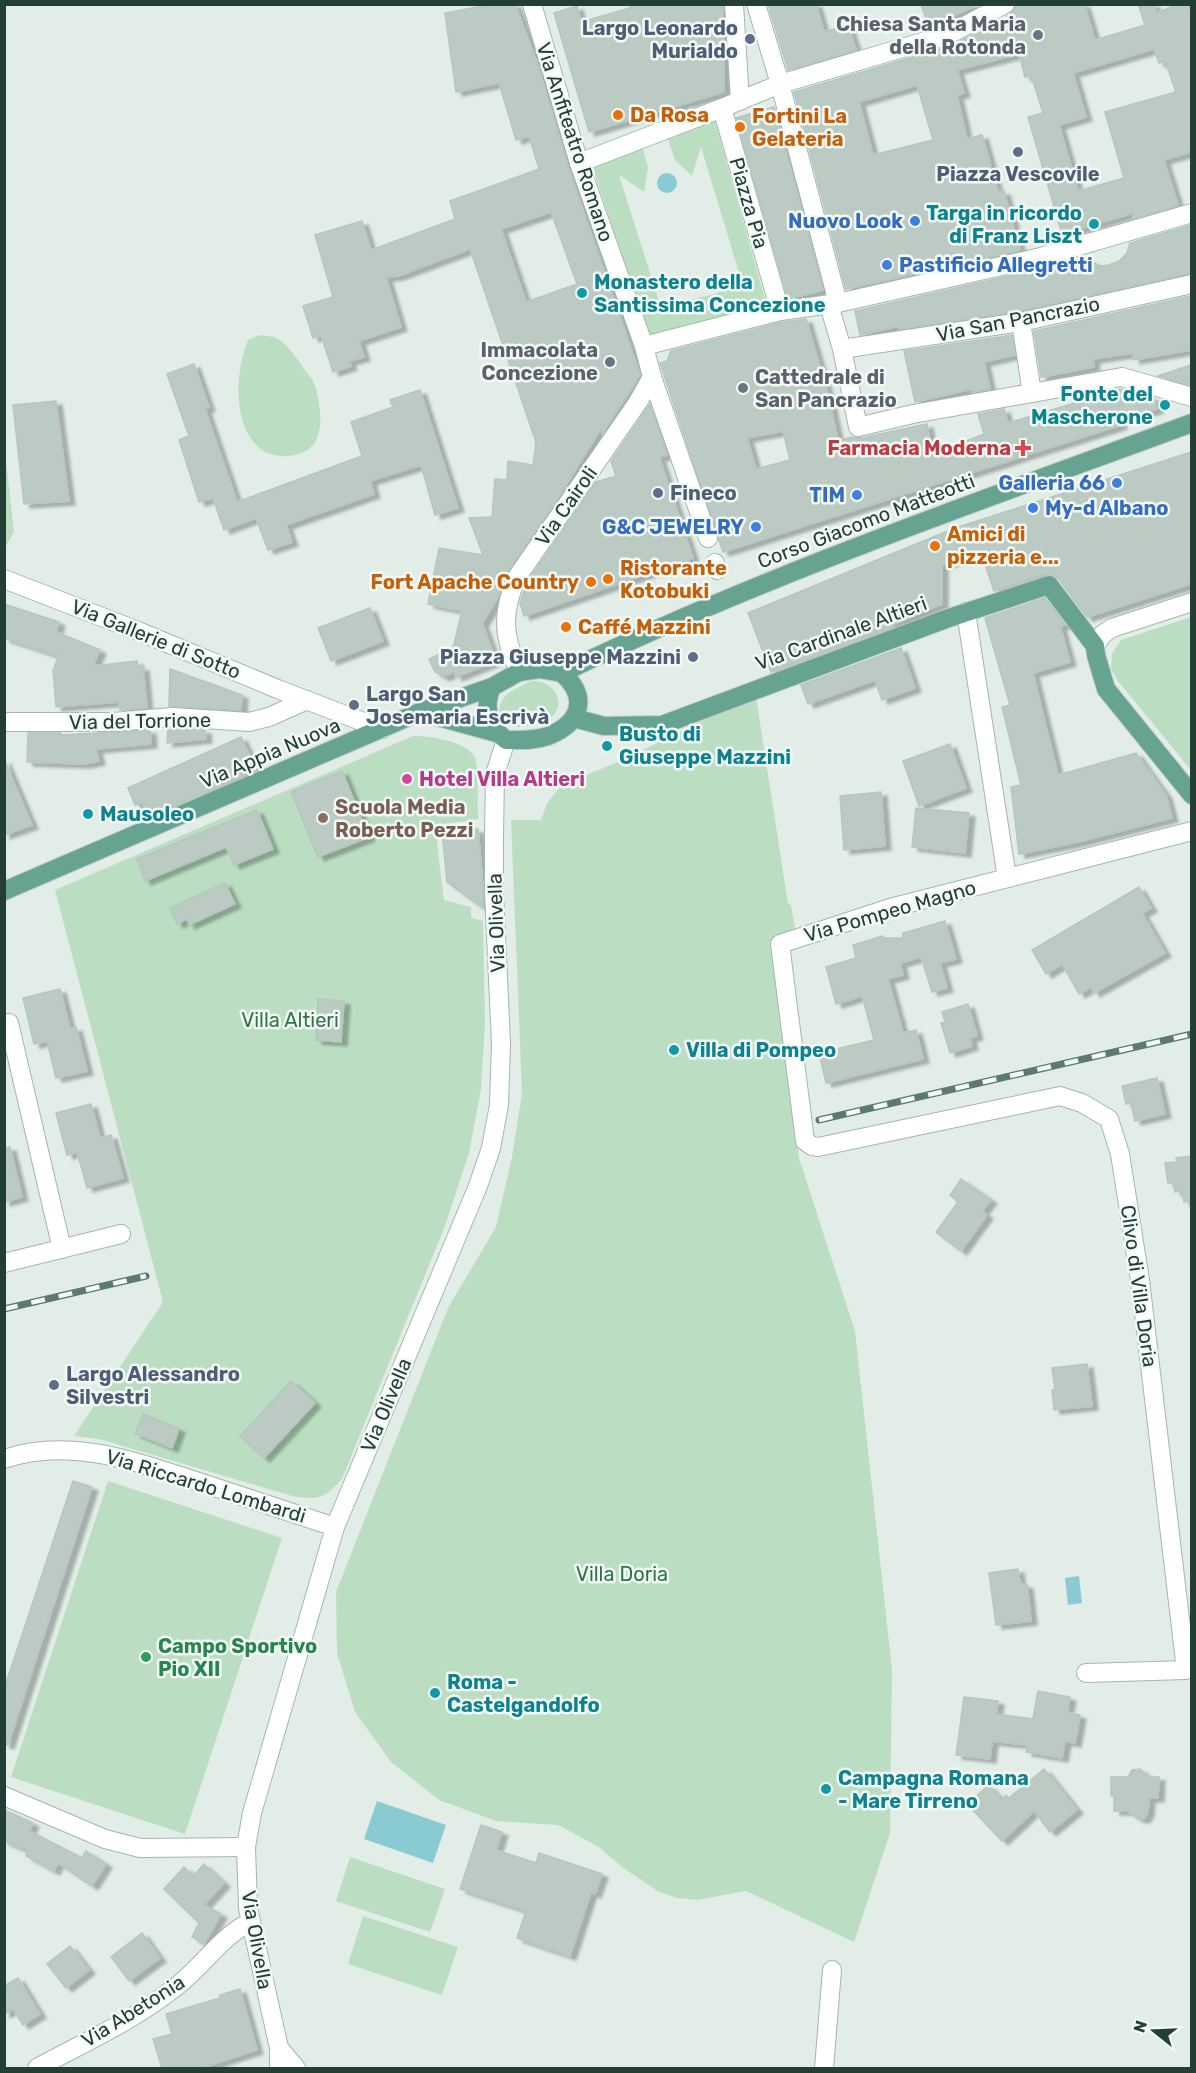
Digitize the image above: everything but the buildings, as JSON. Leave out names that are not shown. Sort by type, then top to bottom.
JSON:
[{"type":"main road","name":"Corso Giacomo Matteotti","points":[[562,673],[642,634],[788,572],[1191,423]]},
{"type":"main road","name":"Via Cardinale Altieri","points":[[573,718],[603,726],[662,725],[966,612],[1049,585],[1095,646]]},
{"type":"main road","points":[[1095,646],[1106,689],[1191,795]]},
{"type":"main road","points":[[420,712],[502,736],[525,741],[548,736],[562,729],[573,718],[579,709],[580,701],[570,680],[562,673],[539,669],[519,672],[492,687],[488,698],[488,714],[502,736]]},
{"type":"main road","name":"Via Appia Nuova","points":[[4,891],[420,712],[492,687]]},
{"type":"street","name":"Via Anfiteatro Romano","points":[[531,4],[579,163],[644,346]]},
{"type":"street","points":[[734,4],[740,100]]},
{"type":"street","points":[[756,4],[780,84],[834,304],[858,427],[913,414],[1122,377],[1191,397]]},
{"type":"street","points":[[579,163],[780,84],[950,34],[1005,4]]},
{"type":"street","name":"Piazza Pia","points":[[722,108],[780,311]]},
{"type":"street","points":[[708,538],[652,377],[644,346],[780,311],[834,304],[1069,250],[1191,213]]},
{"type":"street","name":"Via San Pancrazio","points":[[842,349],[1021,322],[1191,284]]},
{"type":"street","points":[[1021,322],[1032,393]]},
{"type":"street","name":"Via Cairoli","points":[[519,672],[509,650],[504,626],[509,594],[517,577],[638,402],[652,377]]},
{"type":"street","name":"Via Gallerie di Sotto","points":[[4,579],[307,700]]},
{"type":"street","points":[[1095,646],[1103,634],[1112,628],[1191,602]]},
{"type":"street","points":[[966,612],[1007,878]]},
{"type":"street","points":[[307,700],[382,729]]},
{"type":"street","name":"Via del Torrione","points":[[4,722],[113,722],[173,717],[249,722],[269,717],[307,700]]},
{"type":"street","name":"Via Olivella","points":[[279,2068],[279,2048],[250,1922],[246,1847],[252,1813],[335,1527],[478,1186],[491,1148],[499,1105],[501,1043],[494,892],[495,774],[502,736]]},
{"type":"street","name":"Via Pompeo Magno","points":[[805,1141],[780,944],[890,908],[1191,831]]},
{"type":"street","points":[[9,1023],[12,1066],[63,1249]]},
{"type":"street","name":"Clivo di Villa Doria","points":[[805,1141],[818,1147],[1060,1096],[1082,1103],[1109,1119],[1120,1154],[1140,1280],[1186,1670],[1086,1674]]},
{"type":"street","points":[[4,1263],[121,1234]]},
{"type":"street","name":"Via Riccardo Lombardi","points":[[4,1459],[57,1450],[100,1453],[135,1462],[335,1527]]},
{"type":"street","points":[[4,1796],[105,1839],[140,1848],[246,1847]]},
{"type":"street","name":"Via Abetonia","points":[[37,2068],[114,2028],[160,1999],[185,1980],[227,1937],[250,1922]]},
{"type":"street","points":[[824,2068],[832,1971]]},
{"type":"street","points":[[279,2048],[296,2068]]},
{"type":"green space","points":[[714,117],[766,303],[649,337],[592,166],[642,146],[648,167],[644,192],[619,175],[661,308],[743,286],[701,147],[692,176],[675,160],[667,137]]},
{"type":"green space","points":[[260,335],[274,337],[284,344],[293,353],[315,387],[320,413],[319,431],[314,444],[299,454],[283,456],[261,450],[248,434],[243,422],[238,394],[241,365],[248,340]]},
{"type":"green space","points":[[4,443],[14,532],[5,548],[4,548]]},
{"type":"green space","points":[[1192,617],[1191,770],[1118,681],[1111,669],[1112,654],[1121,640]]},
{"type":"green space","name":"Piazza Giuseppe Mazzini","points":[[531,681],[546,684],[556,694],[558,707],[555,714],[548,720],[535,725],[515,727],[510,725],[502,719],[500,704],[508,694]]},
{"type":"green space","name":"Villa Doria","points":[[756,697],[788,904],[791,905],[796,935],[773,942],[799,1158],[855,1331],[892,1670],[890,1833],[854,1942],[746,1891],[697,1900],[678,1898],[659,1892],[622,1867],[599,1847],[558,1825],[496,1821],[439,1800],[391,1762],[355,1712],[337,1653],[336,1592],[448,1308],[496,1227],[512,1157],[522,1093],[511,820],[541,820],[547,803],[562,785],[618,762]]},
{"type":"green space","name":"Villa Altieri","points":[[413,736],[459,744],[473,754],[476,761],[478,819],[435,826],[444,900],[471,907],[471,918],[483,921],[485,1023],[481,1089],[469,1153],[445,1226],[342,1479],[330,1491],[320,1496],[308,1498],[292,1496],[99,1439],[74,1436],[163,1302],[55,890]]},
{"type":"green space","name":"Campo Sportivo Pio XII","points":[[108,1481],[282,1538],[185,1834],[11,1777]]},
{"type":"green space","points":[[350,1857],[445,1889],[430,1932],[336,1901]]},
{"type":"green space","points":[[363,1916],[458,1947],[442,1995],[348,1964]]},
{"type":"water","points":[[667,173],[674,176],[677,183],[674,190],[667,193],[660,190],[657,183],[660,176]]},
{"type":"water","points":[[1079,1576],[1082,1603],[1068,1605],[1065,1578]]},
{"type":"water","points":[[377,1801],[446,1825],[433,1863],[364,1839]]},
{"type":"railway","points":[[819,1120],[1192,1034]]},
{"type":"railway","points":[[4,1309],[146,1276]]},
{"type":"place","name":"Chiesa Santa Maria della Rotonda","points":[[1038,35]]},
{"type":"place","name":"Largo Leonardo Murialdo","points":[[750,39]]},
{"type":"place","name":"Da Rosa","points":[[618,115]]},
{"type":"place","name":"Fortini La Gelateria","points":[[740,127]]},
{"type":"place","name":"Piazza Vescovile","points":[[1018,152]]},
{"type":"place","name":"Nuovo Look","points":[[915,221]]},
{"type":"place","name":"Targa in ricordo di Franz Liszt","points":[[1094,224]]},
{"type":"place","name":"Pastificio Allegretti","points":[[887,265]]},
{"type":"place","name":"Monastero della Santissima Concezione","points":[[582,293]]},
{"type":"place","name":"Immacolata Concezione","points":[[610,362]]},
{"type":"place","name":"Cattedrale di San Pancrazio","points":[[743,388]]},
{"type":"place","name":"Fonte del Mascherone","points":[[1165,405]]},
{"type":"place","name":"Farmacia Moderna","points":[[1023,448]]},
{"type":"place","name":"Galleria 66","points":[[1117,483]]},
{"type":"place","name":"Fineco","points":[[658,493]]},
{"type":"place","name":"TIM","points":[[857,495]]},
{"type":"place","name":"My-d Albano","points":[[1033,508]]},
{"type":"place","name":"G&C JEWELRY","points":[[756,527]]},
{"type":"place","name":"Amici di pizzeria e...","points":[[935,546]]},
{"type":"place","name":"Ristorante Kotobuki","points":[[608,579]]},
{"type":"place","name":"Fort Apache Country","points":[[591,582]]},
{"type":"place","name":"Caffé Mazzini","points":[[566,627]]},
{"type":"place","name":"Piazza Giuseppe Mazzini","points":[[693,657]]},
{"type":"place","name":"Largo San Josemaria Escrivà","points":[[354,705]]},
{"type":"place","name":"Busto di Giuseppe Mazzini","points":[[607,746]]},
{"type":"place","name":"Hotel Villa Altieri","points":[[407,779]]},
{"type":"place","name":"Mausoleo","points":[[88,814]]},
{"type":"place","name":"Scuola Media Roberto Pezzi","points":[[323,818]]},
{"type":"place","name":"Villa di Pompeo","points":[[674,1050]]},
{"type":"place","name":"Largo Alessandro Silvestri","points":[[54,1385]]},
{"type":"place","name":"Campo Sportivo Pio XII","points":[[146,1657]]},
{"type":"place","name":"Roma - Castelgandolfo","points":[[435,1693]]},
{"type":"place","name":"Campagna Romana - Mare Tirreno","points":[[826,1789]]}]
